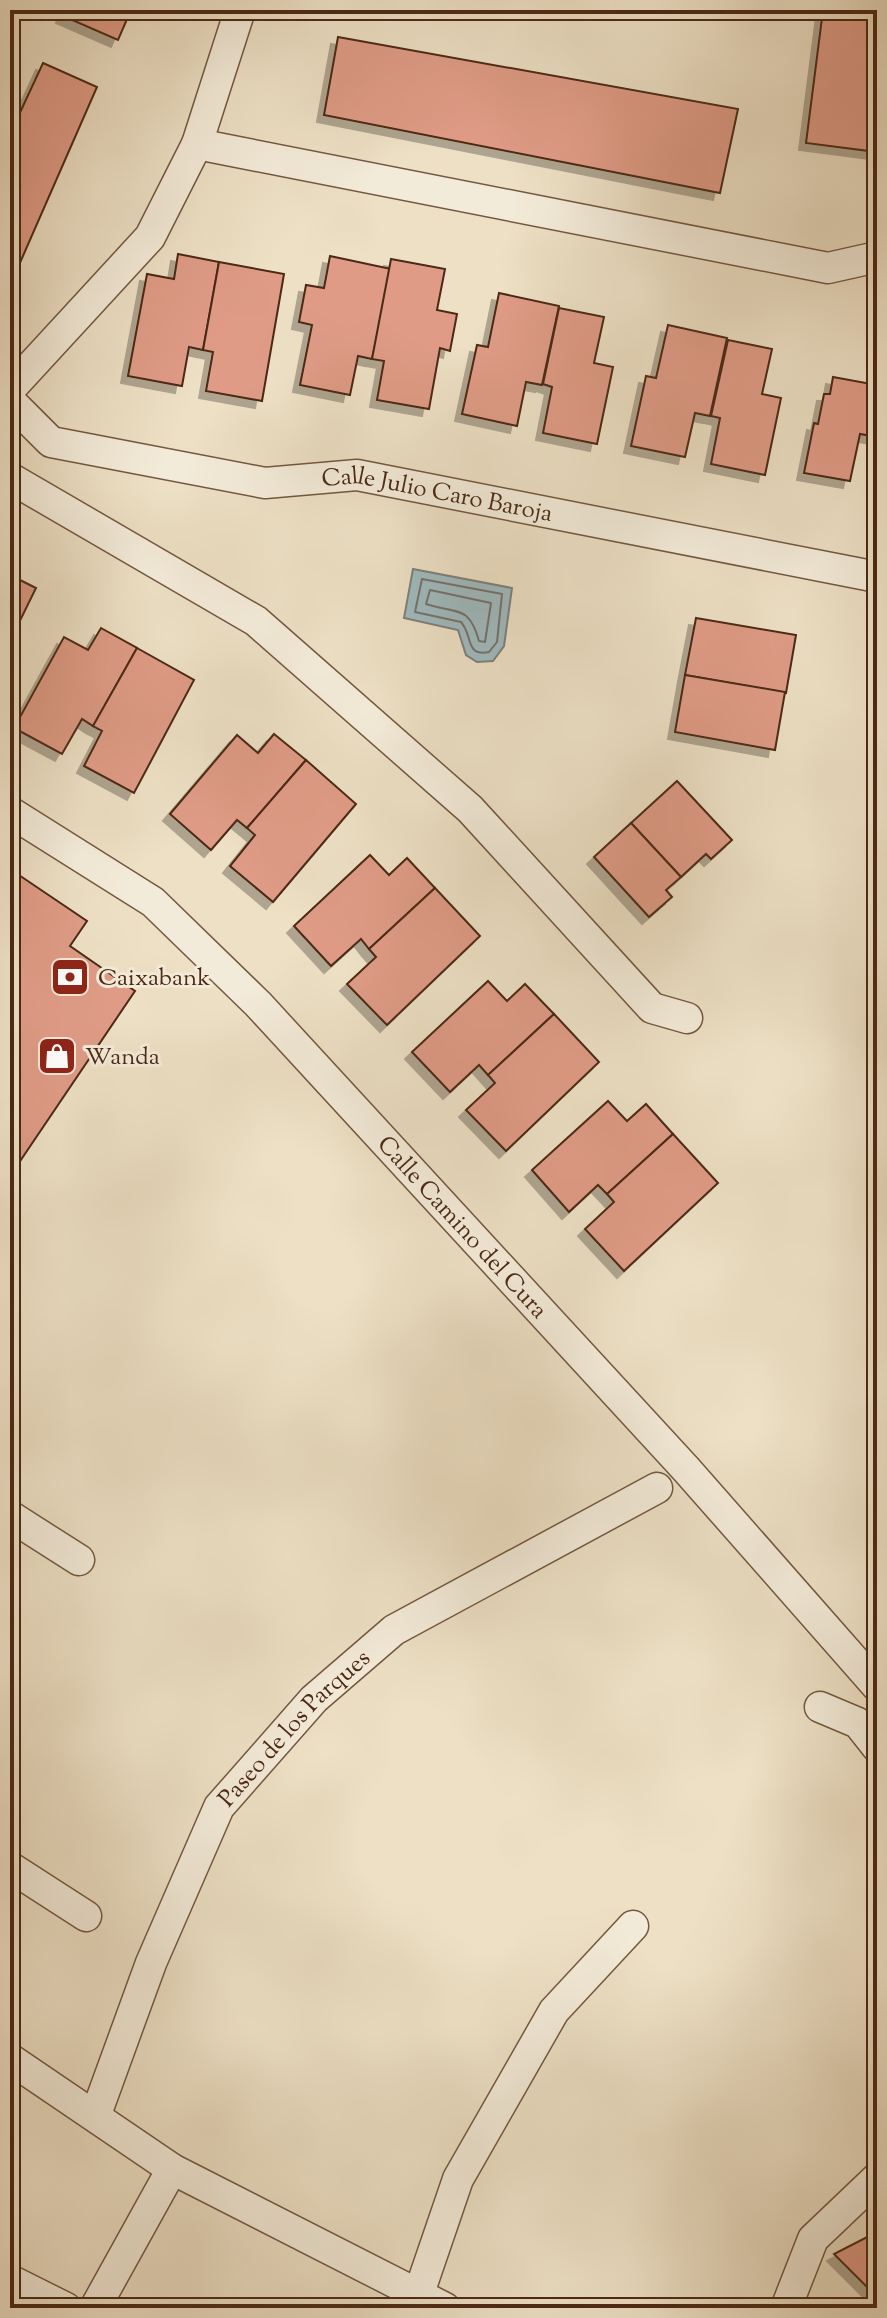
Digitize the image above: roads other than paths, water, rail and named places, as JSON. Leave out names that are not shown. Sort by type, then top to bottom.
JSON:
[{"type":"street","points":[[10,389],[150,237],[197,144],[240,10]]},
{"type":"street","points":[[197,144],[828,268],[877,257]]},
{"type":"street","name":"Calle Julio Caro Baroja","points":[[10,401],[51,442],[265,483],[357,475],[877,577]]},
{"type":"street","points":[[10,478],[256,621],[470,809],[652,1008],[687,1018]]},
{"type":"street","name":"Calle Camino del Cura","points":[[10,812],[153,902],[258,1004],[686,1469],[877,1686]]},
{"type":"street","name":"Paseo de los Parques","points":[[96,2114],[151,1963],[219,1807],[314,1699],[394,1630],[657,1488]]},
{"type":"street","points":[[10,1516],[79,1560]]},
{"type":"street","points":[[820,1707],[858,1723],[877,1747]]},
{"type":"street","points":[[10,1867],[86,1916]]},
{"type":"street","points":[[10,2059],[96,2114],[172,2169],[431,2302],[458,2179],[554,2011],[633,1926]]},
{"type":"street","points":[[95,2308],[172,2169]]},
{"type":"street","points":[[786,2308],[813,2239],[877,2178]]},
{"type":"street","points":[[10,2280],[66,2308]]},
{"type":"water","points":[[413,569],[512,588],[504,646],[493,661],[477,662],[466,655],[458,630],[404,618]]},
{"type":"place","name":"Caixabank","points":[[70,977]]},
{"type":"place","name":"Wanda","points":[[57,1056]]}]
